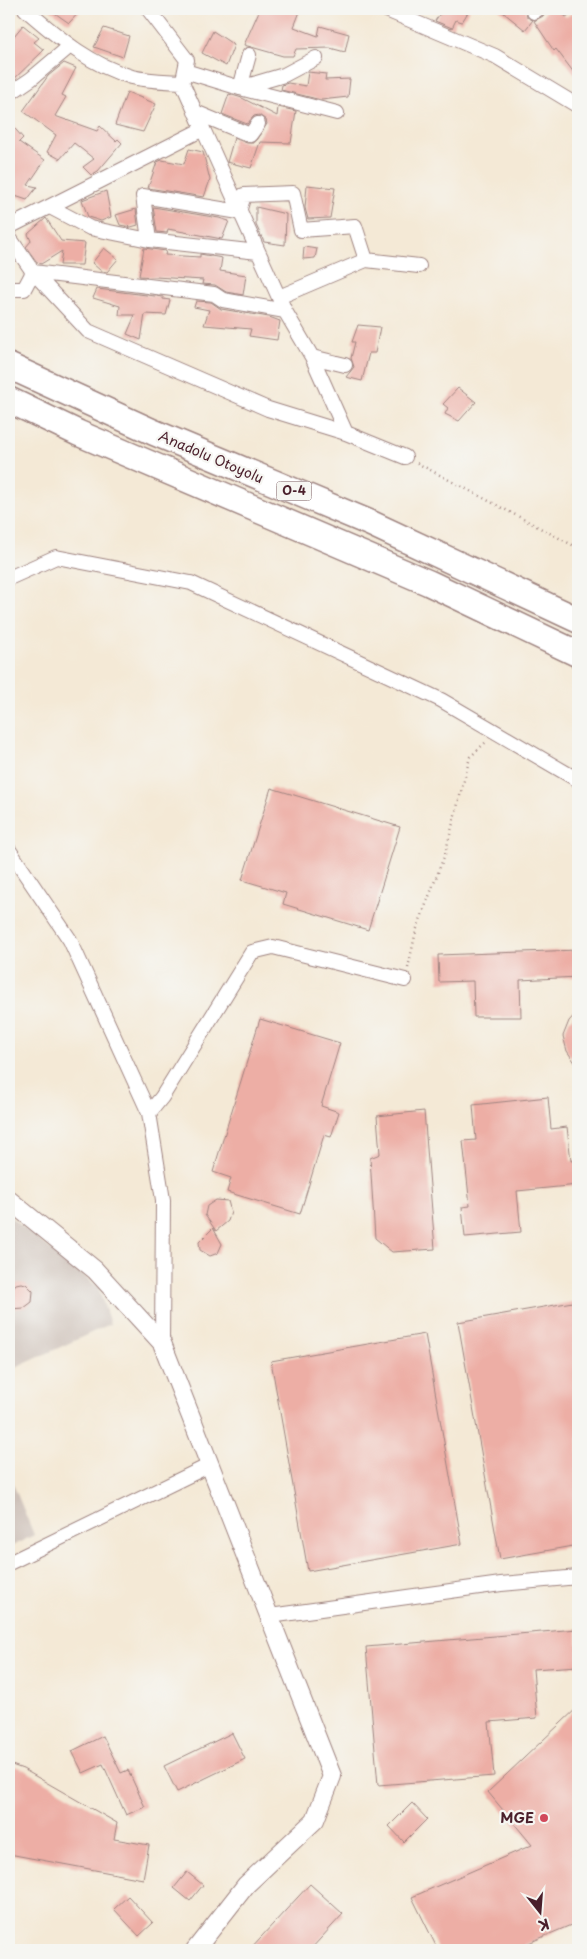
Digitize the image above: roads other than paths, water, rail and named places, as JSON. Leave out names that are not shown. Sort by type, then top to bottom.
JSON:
[{"type":"highway","name":"Anadolu Otoyolu","points":[[9,366],[73,397],[370,523],[578,620]]},
{"type":"highway","name":"O-4","points":[[9,400],[78,433],[429,583],[578,654]]},
{"type":"highway","points":[[518,591],[578,605]]},
{"type":"street","points":[[25,9],[69,47],[90,59],[133,77],[184,77],[240,88],[337,113]]},
{"type":"street","points":[[148,9],[187,60],[184,77],[195,112],[285,311],[312,357],[346,433]]},
{"type":"street","points":[[384,9],[495,56],[578,106]]},
{"type":"street","points":[[9,94],[31,79],[69,47]]},
{"type":"street","points":[[240,88],[249,55]]},
{"type":"street","points":[[240,88],[284,75],[316,58]]},
{"type":"street","points":[[195,112],[250,135],[258,124]]},
{"type":"street","points":[[9,227],[203,129]]},
{"type":"street","points":[[239,212],[244,195],[292,193],[301,230],[355,226],[366,260]]},
{"type":"street","points":[[149,240],[143,196],[239,212]]},
{"type":"street","points":[[50,207],[90,228],[149,240],[258,252]]},
{"type":"street","points":[[9,237],[34,272],[88,331],[268,409],[346,433],[405,457]]},
{"type":"street","points":[[279,297],[366,260],[419,266]]},
{"type":"street","points":[[9,289],[24,289],[34,272]]},
{"type":"street","points":[[34,272],[214,294],[223,300],[285,311]]},
{"type":"street","points":[[312,357],[345,366]]},
{"type":"street","points":[[9,578],[56,557],[191,583],[441,700],[578,780]]},
{"type":"street","points":[[9,850],[70,940],[149,1113],[164,1200],[162,1343]]},
{"type":"street","points":[[149,1113],[162,1097],[252,952],[273,947],[405,980]]},
{"type":"street","points":[[9,1200],[95,1270],[162,1343],[332,1776],[315,1820],[246,1886],[195,1950]]},
{"type":"street","points":[[9,1563],[210,1465]]},
{"type":"street","points":[[270,1616],[501,1584],[578,1577]]},
{"type":"place","name":"MGE","points":[[544,1818]]}]
